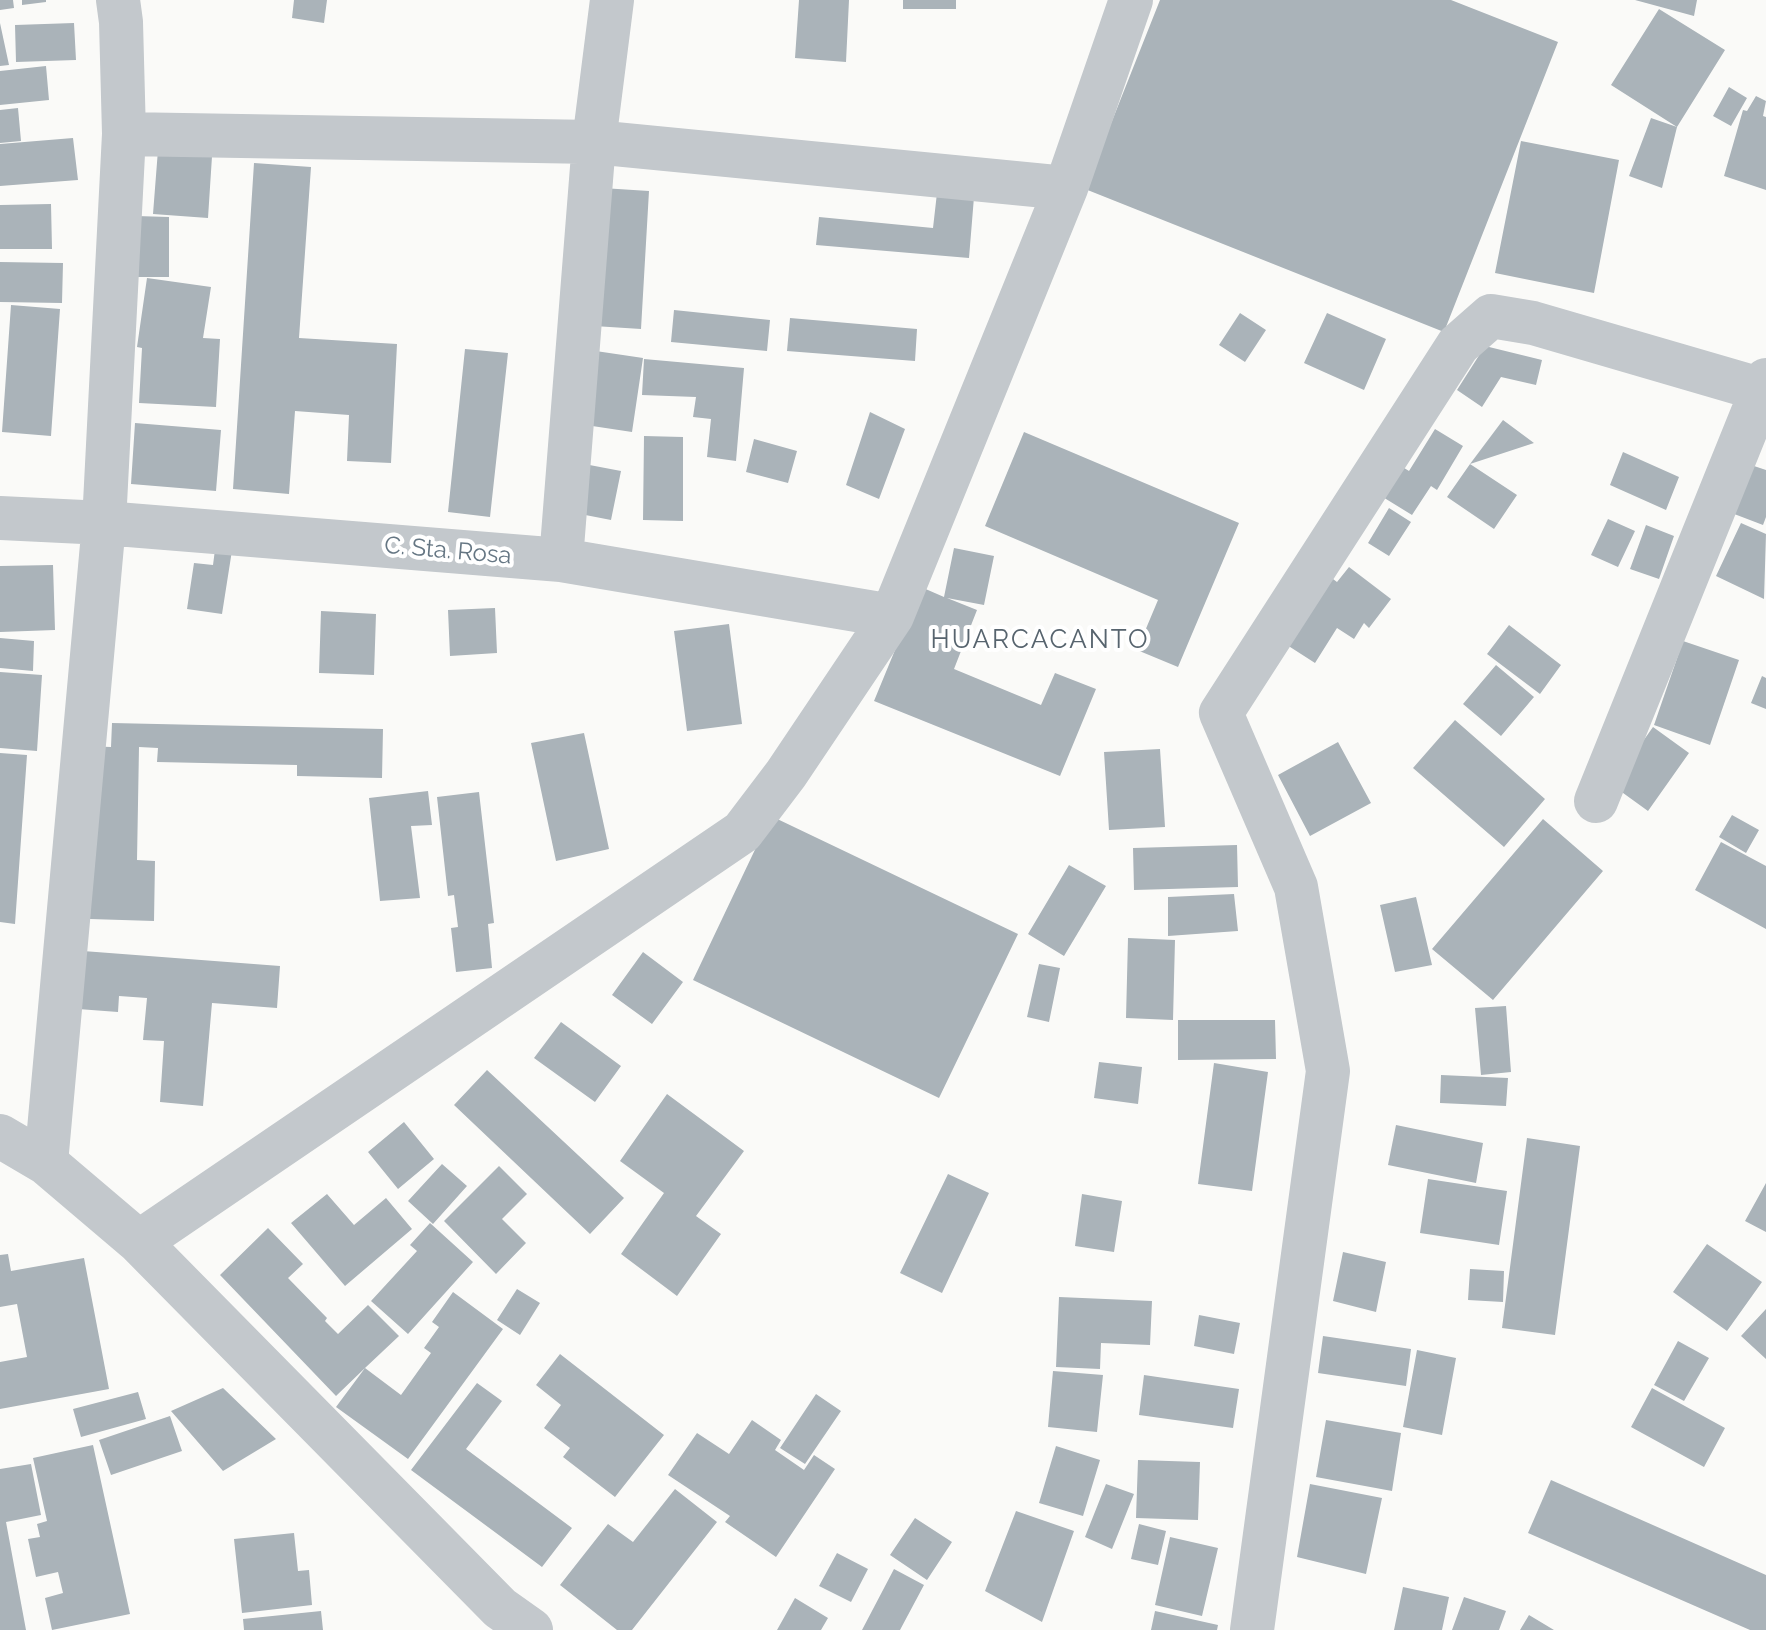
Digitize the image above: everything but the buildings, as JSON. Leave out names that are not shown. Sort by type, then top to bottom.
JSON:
[{"type":"street","points":[[46,1163],[104,523],[124,134],[118,0]]},
{"type":"street","points":[[561,560],[594,142],[612,0]]},
{"type":"street","points":[[139,1242],[742,832],[786,774],[892,616],[1066,188],[1131,0]]},
{"type":"street","points":[[124,134],[594,142],[1066,188]]},
{"type":"street","points":[[1252,1630],[1328,1071],[1296,887],[1221,713],[1458,345],[1491,316],[1533,323],[1765,387],[1596,801]]},
{"type":"street","name":"C. Sta. Rosa","points":[[0,518],[104,523],[561,560],[892,616]]},
{"type":"street","points":[[0,1136],[46,1163],[139,1242],[500,1608],[531,1630]]},
{"type":"district","name":"HUARCACANTO","points":[[1040,640]]}]
